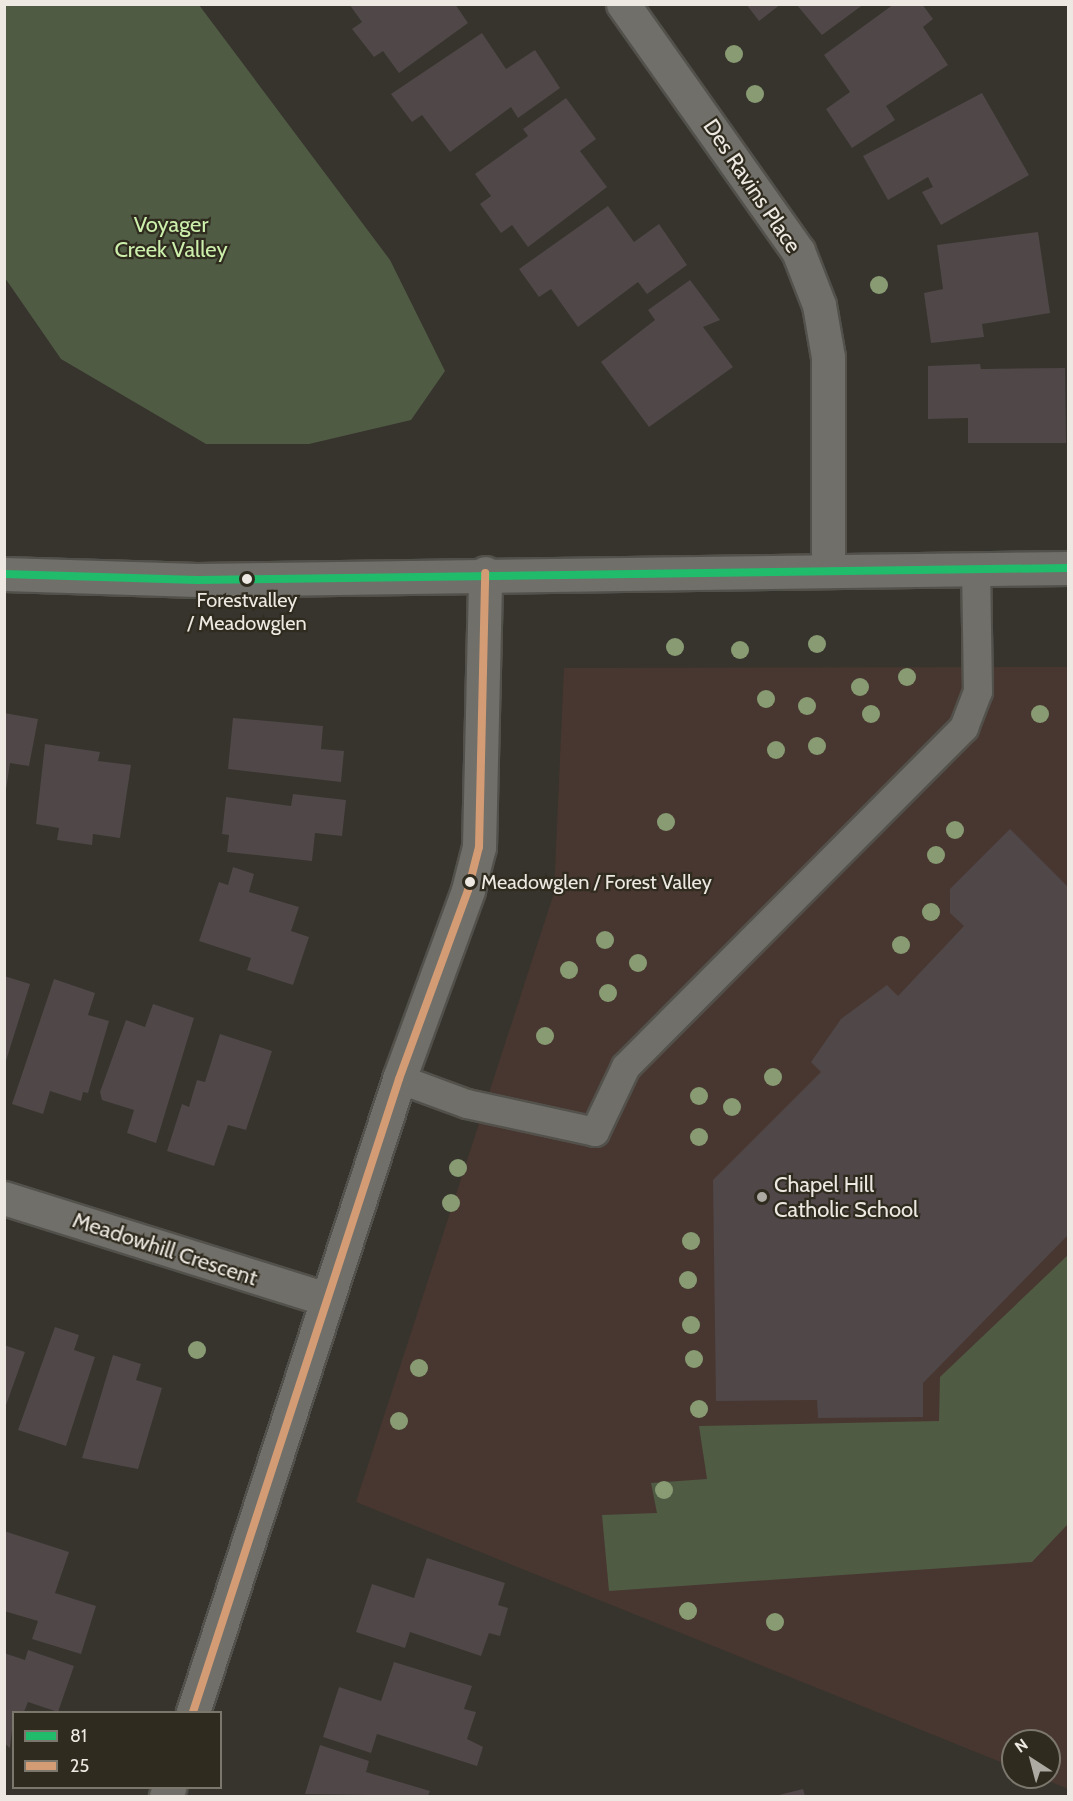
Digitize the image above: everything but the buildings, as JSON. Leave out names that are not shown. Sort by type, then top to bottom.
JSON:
[{"type":"street","name":"Des Ravins Place","points":[[623,4],[798,250],[819,305],[828,357],[828,570]]},
{"type":"street","points":[[4,574],[197,580],[484,573],[1068,568]]},
{"type":"street","points":[[194,1711],[326,1299],[479,847],[484,573]]},
{"type":"street","name":"Meadowhill Crescent","points":[[4,1198],[326,1299]]},
{"type":"lane","points":[[399,1079],[466,1104],[595,1132],[626,1067],[964,728],[978,692],[976,569]]},
{"type":"shaded area","name":"Chapel Hill Catholic School","points":[[1068,667],[1068,1789],[1061,1786],[1061,1729],[1001,1729],[1001,1762],[356,1502],[554,893],[564,668]]},
{"type":"green space","name":"Voyager Creek Valley","points":[[4,5],[199,5],[390,260],[445,371],[411,420],[309,444],[206,444],[61,359],[5,278]]},
{"type":"green space","points":[[1068,1255],[1068,1524],[1032,1562],[609,1591],[602,1515],[657,1513],[651,1483],[707,1479],[699,1426],[939,1421],[940,1377]]},
{"type":"transit line","name":"81","points":[[4,574],[197,580],[1068,568]]},
{"type":"transit line","name":"25","points":[[193,1711],[399,1079],[468,890],[479,847],[485,573]]},
{"type":"place","name":"Forestvalley / Meadowglen","points":[[247,579]]},
{"type":"place","name":"Meadowglen / Forest Valley","points":[[470,882]]},
{"type":"place","name":"Chapel Hill Catholic School","points":[[762,1197]]}]
